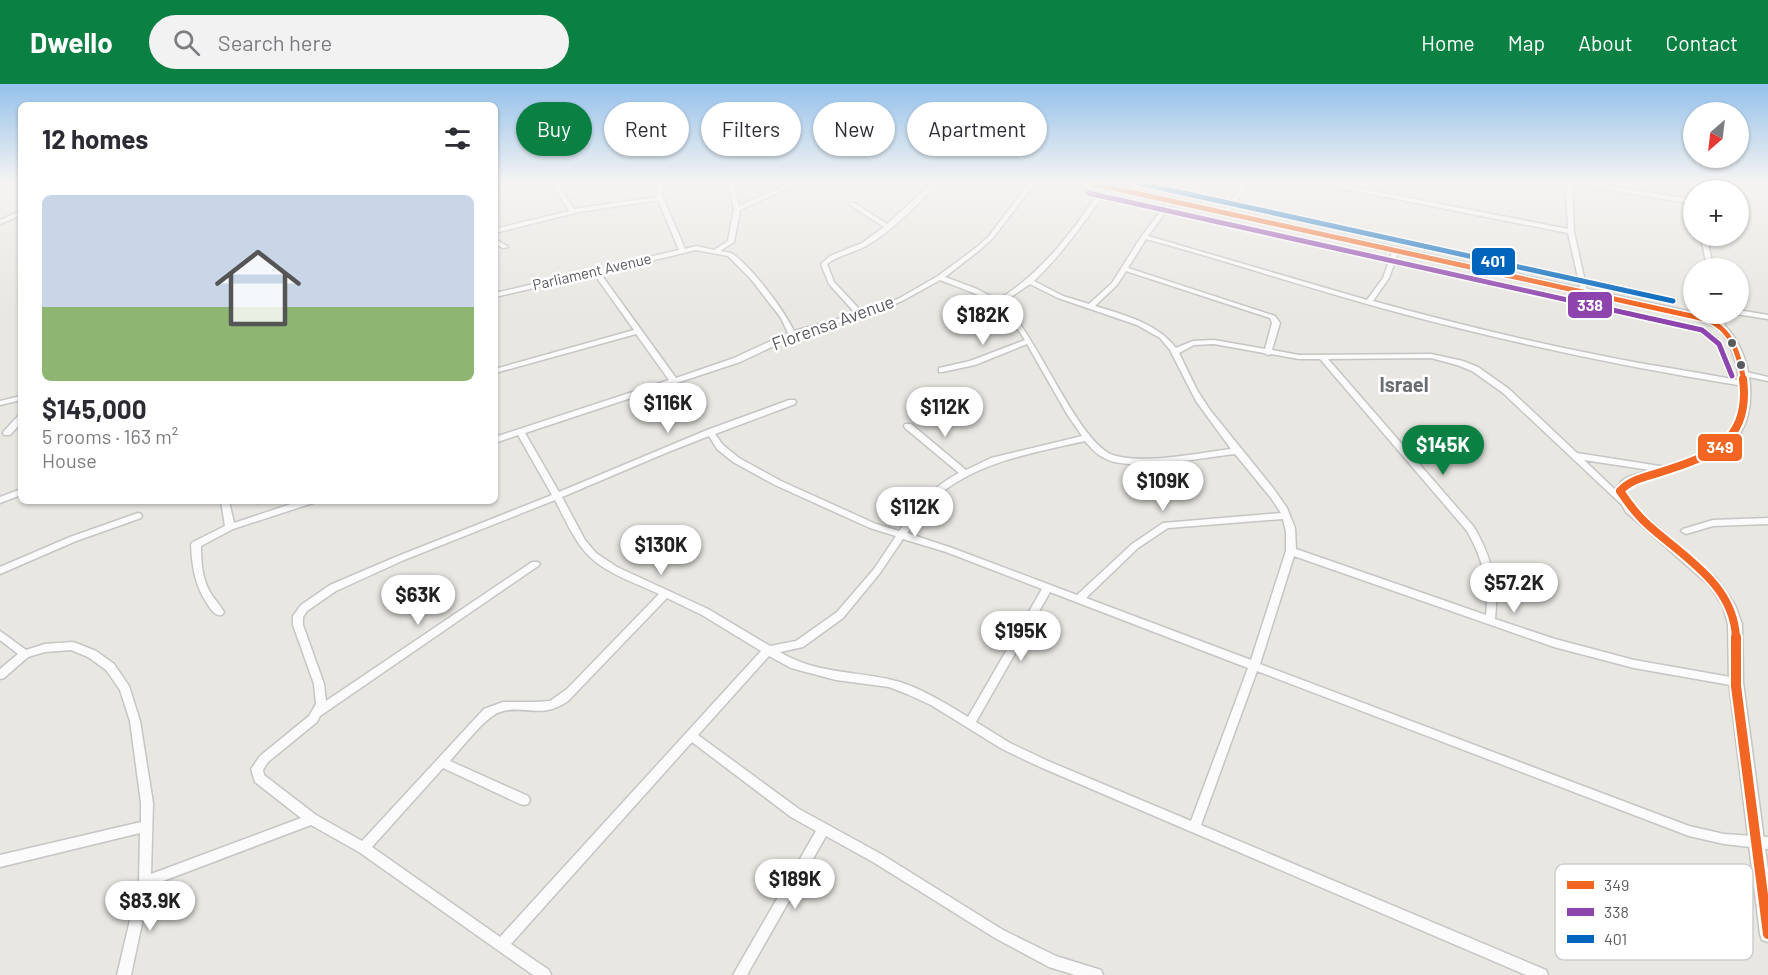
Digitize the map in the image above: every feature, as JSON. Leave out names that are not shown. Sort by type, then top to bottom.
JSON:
[{"type":"street","points":[[498,230],[521,225]]},
{"type":"street","points":[[671,225],[682,250]]},
{"type":"street","points":[[717,250],[731,242],[734,225]]},
{"type":"street","points":[[884,225],[888,227]]},
{"type":"street","points":[[861,315],[831,283],[824,264],[832,258],[867,243],[891,225]]},
{"type":"street","name":"Florensa Avenue","points":[[498,439],[737,360],[792,334],[861,315],[900,300],[940,277],[968,257],[991,237],[1000,225]]},
{"type":"street","points":[[997,303],[1031,282],[1068,243],[1080,225]]},
{"type":"street","points":[[1092,305],[1105,295],[1126,269],[1153,225]]},
{"type":"street","points":[[1279,225],[1687,314],[1722,328]]},
{"type":"street","points":[[1534,225],[1571,232]]},
{"type":"street","points":[[1571,225],[1584,291]]},
{"type":"street","points":[[1144,237],[1208,253],[1369,302],[1566,351],[1743,379],[1768,379]]},
{"type":"street","points":[[498,243],[505,247]]},
{"type":"street","name":"Parliament Avenue","points":[[498,294],[682,250],[696,248],[717,250]]},
{"type":"street","points":[[717,250],[730,255],[752,277],[784,318],[792,334]]},
{"type":"street","points":[[1369,302],[1386,278],[1396,250]]},
{"type":"street","points":[[1126,269],[1273,317],[1276,323],[1268,353]]},
{"type":"street","points":[[596,272],[674,381]]},
{"type":"street","points":[[940,277],[997,303],[1010,315],[1029,341],[1086,438],[1102,454],[1124,461],[1237,451]]},
{"type":"street","points":[[1031,282],[1062,298],[1092,305],[1154,330],[1165,338],[1177,351],[1194,392],[1269,490],[1286,516],[1292,536],[1291,551],[1254,667],[1195,826]]},
{"type":"street","points":[[1749,314],[1768,317]]},
{"type":"street","points":[[1624,502],[1620,491],[1622,487],[1715,450],[1738,430],[1746,399],[1743,379],[1732,341],[1721,324]]},
{"type":"street","points":[[498,369],[638,331]]},
{"type":"street","points":[[942,370],[972,363],[1029,341]]},
{"type":"street","points":[[1177,351],[1193,343],[1214,342],[1268,353],[1324,359],[1423,356],[1448,359],[1475,369],[1506,391],[1722,593],[1735,624],[1736,682],[1761,842],[1768,934]]},
{"type":"street","points":[[1324,359],[1471,529],[1487,563],[1492,585],[1493,604],[1490,621]]},
{"type":"street","points":[[0,403],[18,399]]},
{"type":"street","points":[[319,712],[321,704],[319,684],[298,625],[298,616],[320,595],[351,579],[710,432],[792,402]]},
{"type":"street","points":[[7,433],[18,421]]},
{"type":"street","points":[[908,426],[964,473]]},
{"type":"street","points":[[520,432],[571,525],[593,555],[614,569],[705,612],[767,651],[811,670],[836,676],[889,683],[934,702],[1006,746],[1044,764],[1195,826],[1542,975]]},
{"type":"street","points":[[710,432],[720,447],[751,470],[825,506],[900,535],[949,550],[1689,831],[1724,839],[1761,842]]},
{"type":"street","points":[[502,944],[767,651],[799,644],[818,633],[840,615],[877,571],[900,535],[932,496],[964,473],[994,460],[1086,438]]},
{"type":"street","points":[[1577,456],[1663,469]]},
{"type":"street","points":[[0,500],[18,493]]},
{"type":"street","points":[[226,504],[231,527]]},
{"type":"street","points":[[219,612],[202,590],[196,566],[196,544],[231,527],[301,504]]},
{"type":"street","points":[[0,570],[73,539],[138,516]]},
{"type":"street","points":[[1078,600],[1135,546],[1166,525],[1286,516]]},
{"type":"street","points":[[1686,531],[1713,523],[1768,521]]},
{"type":"street","points":[[1291,551],[1554,643],[1634,664],[1736,682]]},
{"type":"street","points":[[535,564],[319,712],[314,719],[264,759],[257,769],[259,778],[312,819],[363,848],[544,975]]},
{"type":"street","points":[[970,723],[1047,588]]},
{"type":"street","points":[[363,848],[481,719],[496,707],[552,705],[571,692],[666,593]]},
{"type":"street","points":[[0,635],[25,654]]},
{"type":"street","points":[[0,675],[25,654],[45,648],[72,646],[92,654],[110,667],[125,689],[135,721],[147,803],[145,882],[124,975]]},
{"type":"street","points":[[692,736],[758,788],[823,830],[877,858],[999,934],[1054,962],[1096,975]]},
{"type":"street","points":[[441,762],[524,800]]},
{"type":"street","points":[[145,882],[312,819]]},
{"type":"street","points":[[0,861],[145,826]]},
{"type":"street","points":[[740,975],[823,830]]},
{"type":"transit line","name":"338","points":[[1230,225],[1702,330],[1719,344],[1732,376]]},
{"type":"transit line","name":"349","points":[[1279,225],[1687,314],[1717,324],[1730,337],[1741,366],[1744,382],[1744,399],[1738,428],[1730,439],[1709,454],[1628,482],[1620,491],[1645,522],[1691,560],[1719,588],[1733,614],[1736,634],[1736,686],[1768,934]]},
{"type":"transit line","name":"401","points":[[1327,225],[1673,301]]},
{"type":"district","name":"Israel","points":[[1404,385]]}]
